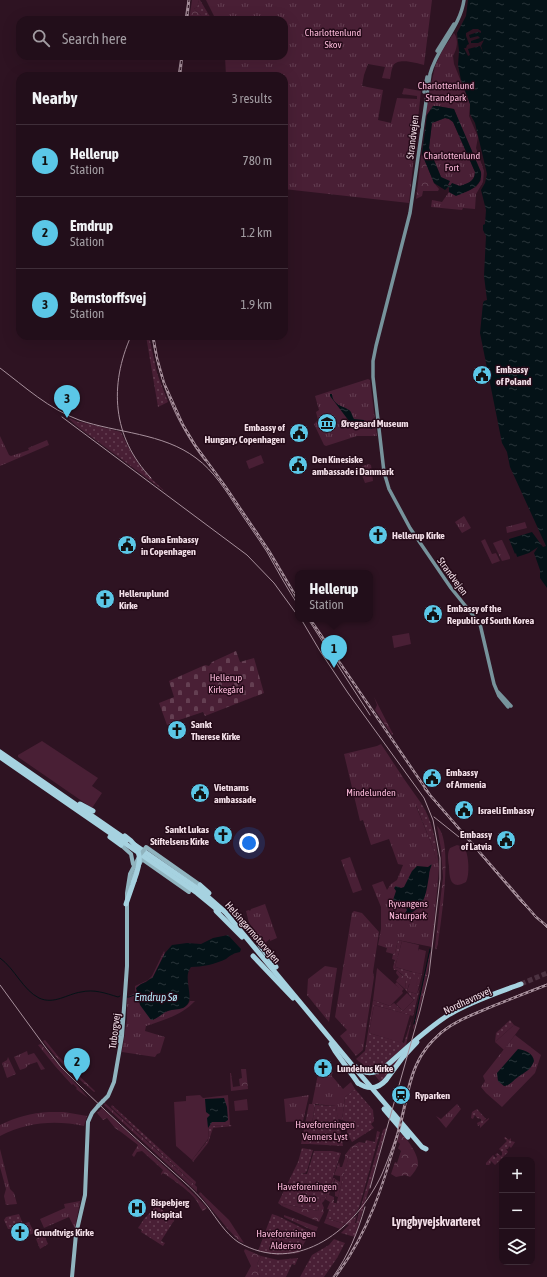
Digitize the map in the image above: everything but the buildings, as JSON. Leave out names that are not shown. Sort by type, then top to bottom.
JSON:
[{"type":"highway","name":"Helsingørmotorvejen","points":[[1,755],[37,782],[204,898],[221,912],[414,1138],[426,1149]]},
{"type":"highway","name":"Helsingørmotorvejen","points":[[11,762],[30,773],[214,901],[249,939],[310,1013],[408,1137]]},
{"type":"highway","points":[[30,773],[40,777],[135,844],[139,853],[138,867],[126,904]]},
{"type":"highway","points":[[37,782],[121,846]]},
{"type":"highway","points":[[56,788],[93,811]]},
{"type":"highway","points":[[200,885],[230,914],[249,939]]},
{"type":"highway","points":[[189,892],[214,909],[242,937]]},
{"type":"highway","points":[[260,945],[310,1013]]},
{"type":"highway","points":[[253,956],[293,998]]},
{"type":"highway","name":"Nordhavnsvej","points":[[521,985],[472,1006],[440,1024],[413,1046],[386,1080],[380,1085],[372,1088],[358,1083],[340,1058],[333,1044],[359,1069],[366,1072],[375,1072],[385,1067],[422,1034],[449,1015],[471,1003],[521,985]]},
{"type":"main road","name":"Strandvejen","points":[[414,183],[425,85],[433,57],[457,19],[463,0]]},
{"type":"main road","points":[[441,48],[459,19],[463,0]]},
{"type":"main road","points":[[441,48],[443,39]]},
{"type":"main road","name":"Strandvejen","points":[[441,48],[433,63],[429,78],[410,213],[372,366],[373,380],[385,474],[389,489],[410,528],[480,625],[492,680],[496,691],[509,706]]},
{"type":"main road","points":[[121,846],[132,856],[133,867]]},
{"type":"main road","name":"Tuborgvej","points":[[128,884],[145,848],[200,885]]},
{"type":"main road","points":[[141,857],[189,892]]},
{"type":"main road","name":"Tuborgvej","points":[[73,1277],[75,1242],[85,1195],[88,1122],[92,1113],[103,1101],[110,1087],[114,1069],[121,1021],[126,958],[126,904],[128,879],[133,867],[141,857]]},
{"type":"green space","points":[[192,0],[199,0],[197,7],[194,9],[201,16],[190,16]]},
{"type":"green space","points":[[200,0],[210,16],[201,16],[194,9],[197,7]]},
{"type":"green space","name":"Charlottenlund Skov","points":[[206,0],[432,0],[424,65],[407,61],[395,63],[391,71],[390,79],[382,78],[385,67],[368,64],[362,86],[383,90],[378,120],[391,123],[397,98],[417,99],[417,96],[402,94],[404,88],[421,91],[409,203],[288,189],[288,72],[226,72],[225,60],[288,60],[288,16],[214,16]]},
{"type":"green space","name":"Charlottenlund Strandpark","points":[[454,33],[457,42],[456,50],[453,56],[454,64],[470,104],[469,116],[478,137],[476,148],[484,171],[483,182],[476,194],[475,209],[463,208],[462,210],[431,207],[432,200],[442,202],[449,192],[458,195],[476,187],[481,180],[454,109],[433,106],[426,116],[425,114],[435,66],[442,51]]},
{"type":"green space","name":"Charlottenlund Fort","points":[[445,118],[453,122],[475,172],[469,183],[461,186],[448,185],[441,177],[429,148],[432,123]]},
{"type":"green space","points":[[422,154],[434,183],[439,189],[438,191],[423,191],[422,196],[416,199],[421,157]]},
{"type":"green space","points":[[147,340],[150,340],[157,373],[168,402],[158,407]]},
{"type":"green space","points":[[368,379],[370,380],[377,436],[357,436],[326,446],[324,445],[314,424],[318,420],[316,412],[319,410],[315,396]]},
{"type":"green space","points":[[70,418],[78,422],[121,432],[130,451],[140,466],[167,493],[78,427],[69,419]]},
{"type":"green space","points":[[0,436],[9,455],[11,456],[29,450],[28,448],[47,440],[49,445],[0,466]]},
{"type":"green space","points":[[261,455],[264,463],[249,469],[246,461]]},
{"type":"green space","points":[[369,464],[371,465],[373,481],[365,483],[359,467]]},
{"type":"green space","points":[[464,516],[471,528],[462,533],[455,522]]},
{"type":"green space","points":[[525,522],[527,528],[507,533],[506,527]]},
{"type":"green space","points":[[485,539],[492,554],[496,553],[500,561],[492,564],[481,541]]},
{"type":"green space","points":[[501,540],[510,557],[510,559],[502,561],[493,543]]},
{"type":"green space","points":[[409,633],[411,644],[394,648],[392,636]]},
{"type":"green space","name":"Hellerup Kirkegård","points":[[236,651],[240,662],[254,658],[264,693],[205,716],[203,712],[179,720],[181,726],[175,727],[173,723],[167,725],[159,703],[174,697],[169,681],[205,665],[209,666],[212,662]]},
{"type":"green space","points":[[374,697],[393,734],[392,735],[375,710],[377,705]]},
{"type":"green space","points":[[42,741],[98,778],[92,786],[102,793],[92,808],[18,757],[18,755]]},
{"type":"green space","name":"Ryvangens Naturpark","points":[[381,744],[421,803],[416,806],[436,859],[438,859],[439,868],[432,947],[398,940],[395,953],[393,954],[386,952],[387,948],[378,945],[381,929],[381,907],[372,885],[383,881],[387,890],[391,884],[397,880],[403,865],[398,864],[389,839],[371,845],[363,820],[360,821],[344,754]]},
{"type":"green space","points":[[421,803],[433,830],[438,859],[436,860],[433,848],[416,805]]},
{"type":"green space","points":[[437,826],[442,834],[445,847],[446,864],[438,944],[436,950],[435,947],[443,877],[441,849]]},
{"type":"green space","points":[[457,845],[464,847],[466,850],[468,870],[466,882],[457,885],[450,879],[448,852],[450,848]]},
{"type":"green space","points":[[350,857],[362,890],[353,893],[341,860]]},
{"type":"green space","points":[[265,904],[277,938],[270,941],[270,939],[266,942],[267,944],[264,945],[249,923],[246,911],[250,911],[251,909]]},
{"type":"green space","points":[[354,911],[362,913],[379,932],[363,1050],[356,1056],[340,1036],[347,1030],[335,1017],[352,913]]},
{"type":"green space","points":[[398,940],[402,941],[395,967],[412,972],[415,966],[414,972],[422,974],[419,986],[409,984],[407,991],[417,994],[420,987],[413,1016],[374,1005],[369,1033],[404,1043],[412,1018],[406,1045],[380,1068],[371,1071],[356,1059],[365,1051],[373,1000],[390,1006],[394,1003],[403,1011],[414,1000],[405,989],[406,978],[397,970],[394,970],[393,967],[395,960],[392,959]]},
{"type":"green space","points":[[402,941],[419,945],[418,951],[419,949],[426,951],[422,974],[395,967]]},
{"type":"green space","points":[[164,951],[165,953],[153,977],[137,987],[153,1020],[167,1011],[183,1008],[190,1001],[195,1001],[179,1013],[146,1026],[145,1031],[165,1037],[160,1053],[155,1057],[122,1052],[127,1019],[127,997],[135,993],[135,986],[148,980],[152,976]]},
{"type":"green space","points":[[431,952],[425,988],[414,1029],[429,954]]},
{"type":"green space","points":[[325,966],[337,968],[329,1022],[307,995],[308,979]]},
{"type":"green space","points":[[377,968],[399,988],[395,984],[397,982],[404,989],[402,991],[403,993],[390,1006],[373,1000]]},
{"type":"green space","points":[[397,970],[403,976],[410,976],[409,979],[406,979],[405,989],[396,981],[399,977],[396,973]]},
{"type":"green space","points":[[413,974],[419,976],[416,985],[419,986],[417,994],[407,991]]},
{"type":"green space","points":[[407,993],[414,1000],[403,1011],[396,1004]]},
{"type":"green space","points":[[374,1005],[410,1015],[402,1043],[369,1033]]},
{"type":"green space","points":[[510,1020],[514,1025],[495,1042],[496,1033]]},
{"type":"green space","points":[[514,1025],[520,1028],[504,1050],[495,1042]]},
{"type":"green space","points":[[515,1035],[541,1055],[535,1073],[502,1107],[481,1087],[485,1081],[483,1076]]},
{"type":"green space","points":[[45,1040],[58,1056],[95,1091],[94,1092],[61,1062],[43,1041]]},
{"type":"green space","points":[[41,1044],[88,1098],[76,1089],[77,1088],[73,1084],[72,1085],[55,1066],[38,1045]]},
{"type":"green space","points":[[27,1051],[28,1055],[34,1053],[45,1069],[41,1070],[37,1062],[20,1070],[14,1057]]},
{"type":"green space","points":[[405,1051],[404,1055],[381,1083],[374,1074]]},
{"type":"green space","points":[[8,1057],[16,1074],[7,1078],[2,1063],[7,1060]]},
{"type":"green space","points":[[327,1065],[333,1073],[331,1075],[343,1089],[351,1082],[355,1089],[345,1097],[342,1120],[338,1119],[336,1106],[315,1104],[309,1144],[301,1144],[309,1104],[312,1104],[318,1074],[324,1075]]},
{"type":"green space","points":[[241,1069],[246,1069],[248,1089],[231,1091],[230,1073],[233,1087],[240,1086],[239,1079],[242,1078]]},
{"type":"green space","points":[[355,1089],[373,1110],[374,1121],[371,1124],[374,1128],[352,1142],[347,1133],[348,1122],[342,1120],[345,1097]]},
{"type":"green space","points":[[200,1095],[203,1098],[228,1095],[230,1125],[209,1126],[208,1139],[192,1160],[176,1146],[174,1102],[186,1101],[186,1096]]},
{"type":"green space","points":[[309,1095],[303,1121],[286,1122],[284,1099]]},
{"type":"green space","points":[[247,1099],[248,1110],[235,1111],[234,1101]]},
{"type":"green space","points":[[105,1103],[197,1187],[197,1192],[104,1105]]},
{"type":"green space","points":[[457,1104],[461,1109],[446,1128],[436,1116],[441,1119]]},
{"type":"green space","points":[[112,1105],[196,1182],[195,1185],[111,1107]]},
{"type":"green space","name":"Haveforeningen Venners Lyst","points":[[315,1105],[336,1106],[343,1146],[309,1144]]},
{"type":"green space","points":[[102,1108],[207,1208],[203,1211],[197,1201],[185,1189],[163,1173],[161,1175],[163,1170],[142,1151],[137,1152],[134,1157],[132,1155],[138,1145],[115,1128],[107,1118],[103,1120],[97,1113]]},
{"type":"green space","points":[[477,1109],[486,1119],[483,1122],[489,1118],[480,1128],[480,1125],[478,1126],[477,1123],[481,1121],[481,1119],[477,1118],[475,1115],[473,1119],[471,1118],[472,1112]]},
{"type":"green space","points":[[49,1112],[64,1112],[87,1116],[84,1126],[62,1123],[31,1125],[10,1131],[0,1136],[0,1125],[24,1116]]},
{"type":"green space","points":[[209,1126],[232,1126],[213,1128],[208,1143],[193,1162],[192,1160],[208,1140]]},
{"type":"green space","points":[[387,1127],[355,1237],[341,1233],[349,1225],[326,1218],[331,1204],[336,1205],[351,1147],[357,1148],[359,1142],[365,1143],[366,1140],[375,1142],[377,1131],[380,1132],[359,1208],[352,1220],[357,1215],[356,1223],[383,1130]]},
{"type":"green space","points":[[400,1133],[412,1146],[418,1159],[417,1167],[410,1177],[405,1175],[396,1177],[391,1174],[401,1151],[398,1148],[400,1144],[397,1141]]},
{"type":"green space","points":[[505,1137],[509,1140],[511,1138],[511,1141],[515,1142],[511,1148],[509,1146],[508,1149],[506,1149],[508,1152],[503,1157],[499,1157],[499,1161],[495,1165],[491,1161],[489,1165],[486,1165],[493,1155],[496,1158],[497,1156],[495,1155],[497,1153],[501,1156],[502,1155],[502,1152],[499,1149],[507,1141],[504,1138]]},
{"type":"green space","points":[[359,1142],[357,1149],[351,1148],[338,1197],[335,1196],[335,1179],[340,1182],[340,1176],[334,1175],[339,1162],[340,1167],[342,1167],[345,1155],[351,1147]]},
{"type":"green space","name":"Haveforeningen Øbro","points":[[302,1148],[313,1150],[307,1171],[305,1173],[300,1173],[307,1174],[314,1151],[332,1151],[341,1153],[326,1198],[321,1197],[318,1211],[283,1204],[282,1206],[278,1203],[298,1162]]},
{"type":"green space","points":[[0,1149],[10,1189],[14,1193],[17,1204],[6,1205],[4,1196],[6,1189],[0,1167]]},
{"type":"green space","points":[[333,1178],[335,1178],[329,1195],[334,1197],[334,1203],[336,1203],[336,1205],[333,1205],[332,1210],[327,1209],[330,1202],[325,1199],[322,1203],[324,1212],[319,1222],[282,1206],[283,1204],[318,1211],[321,1197],[326,1198]]},
{"type":"green space","points":[[200,1192],[229,1220],[244,1243],[239,1241],[227,1228],[199,1194]]},
{"type":"green space","points":[[80,1201],[75,1229],[69,1217],[44,1228],[40,1219],[65,1208],[64,1204]]},
{"type":"green space","points":[[157,1205],[175,1219],[161,1241],[165,1243],[163,1246],[141,1232],[142,1230],[138,1228]]},
{"type":"green space","points":[[19,1214],[23,1224],[29,1222],[34,1233],[16,1241],[4,1220],[6,1217]]},
{"type":"green space","name":"Haveforeningen Aldersro","points":[[272,1214],[310,1232],[299,1253],[276,1255],[258,1251]]},
{"type":"green space","points":[[284,1215],[318,1227],[316,1232],[284,1217]]},
{"type":"green space","points":[[326,1218],[345,1224],[340,1229],[324,1223]]},
{"type":"green space","points":[[44,1235],[48,1244],[40,1249],[36,1239]]},
{"type":"green space","points":[[334,1239],[345,1243],[324,1277],[300,1277],[312,1255],[329,1245]]},
{"type":"green space","points":[[245,1249],[261,1256],[257,1264],[260,1277],[245,1277],[251,1266],[244,1251]]},
{"type":"green space","name":"Haveforeningen Aldersro","points":[[261,1256],[278,1260],[298,1258],[295,1265],[292,1264],[286,1277],[260,1277],[257,1264]]},
{"type":"water","points":[[468,0],[547,0],[547,588],[540,578],[540,570],[534,553],[538,547],[529,553],[517,557],[509,539],[532,532],[543,547],[546,546],[510,467],[507,452],[502,443],[480,333],[483,303],[487,300],[484,276],[486,236],[483,230],[486,210],[481,190],[485,183],[487,174],[475,123],[470,114],[470,104],[461,80],[458,65],[459,51],[457,33],[466,16]]},
{"type":"water","points":[[433,106],[454,109],[481,172],[480,181],[474,188],[456,196],[449,192],[449,187],[445,190],[434,183],[422,154],[427,115]],"holes":[[[445,118],[453,122],[475,172],[472,180],[460,186],[452,183],[450,186],[448,185],[450,181],[441,177],[429,148],[432,123]]]},
{"type":"water","points":[[330,394],[332,394],[336,403],[350,411],[354,419],[364,420],[367,425],[372,427],[372,429],[366,427],[364,422],[354,423],[349,421],[330,396]]},
{"type":"water","points":[[432,864],[422,903],[408,915],[405,913],[407,910],[406,908],[393,900],[396,891],[394,888],[396,886],[401,888],[404,887],[412,871],[417,866],[428,867]]},
{"type":"water","name":"Emdrup Sø","points":[[228,935],[241,949],[240,952],[213,964],[191,967],[188,972],[189,1000],[187,1005],[181,1009],[168,1011],[151,1020],[140,1005],[136,988],[153,977],[165,953],[172,945],[187,943],[201,944],[213,938]]},
{"type":"water","points":[[518,1049],[528,1052],[534,1061],[528,1070],[510,1084],[504,1086],[498,1081],[497,1073]]},
{"type":"water","points":[[224,1098],[227,1107],[228,1120],[225,1122],[212,1122],[208,1128],[207,1118],[210,1115],[206,1112],[205,1099]]},
{"type":"pier","points":[[473,29],[478,29],[481,33],[478,32],[469,35],[470,38],[478,36],[480,38],[471,41],[471,43],[478,43],[484,40],[481,46],[483,52],[480,46],[468,49],[470,55],[468,56],[464,48],[466,48],[469,44],[466,33]]},
{"type":"waterway","points":[[414,1024],[430,949]]},
{"type":"waterway","points":[[0,958],[28,990],[39,998],[45,1000],[55,1000],[86,991],[100,992],[118,997],[120,996]]},
{"type":"waterway","points":[[127,997],[137,994]]},
{"type":"tunnel","points":[[521,984],[547,973]]},
{"type":"tram line","points":[[186,16],[188,0]]},
{"type":"tram line","points":[[179,72],[180,60]]},
{"type":"tram line","points":[[129,340],[119,373],[117,392],[118,410],[128,445],[138,462],[151,478]]},
{"type":"tram line","points":[[153,340],[164,386],[186,433],[205,461]]},
{"type":"tram line","points":[[0,368],[47,404],[68,415],[79,420],[139,434],[169,443],[196,458],[214,475],[224,488],[267,552],[295,600]]},
{"type":"tram line","points":[[62,417],[247,555],[274,583],[295,612]]},
{"type":"tram line","points":[[303,622],[348,693],[424,798],[433,820],[440,858],[440,879],[429,974],[370,1188]]},
{"type":"tram line","points":[[310,622],[370,715]]},
{"type":"tram line","points":[[424,789],[521,902],[547,928]]},
{"type":"tram line","points":[[434,817],[459,837]]},
{"type":"tram line","points":[[0,985],[61,1067],[106,1111],[193,1190],[229,1234],[238,1242],[260,1251],[282,1254],[303,1250],[323,1241],[341,1228],[357,1212],[371,1194],[382,1174],[392,1148],[410,1078],[419,1058],[433,1039],[447,1027],[463,1018],[547,984]]},
{"type":"tram line","points":[[333,1277],[352,1244],[365,1207]]},
{"type":"railway","points":[[187,16],[189,0]]},
{"type":"railway","points":[[180,72],[182,60]]},
{"type":"railway","points":[[154,340],[164,383],[183,425],[195,445],[269,551],[295,595]]},
{"type":"railway","points":[[312,622],[430,795],[536,917],[547,926]]},
{"type":"railway","points":[[335,1277],[357,1243],[374,1206],[403,1116],[412,1077],[422,1054],[442,1032],[454,1024],[493,1006],[547,985]]},
{"type":"place","name":"Embassy of Poland","points":[[482,375]]},
{"type":"place","name":"Bernstorffsvej","points":[[67,418]]},
{"type":"place","name":"Øregaard Museum","points":[[327,423]]},
{"type":"place","name":"Embassy of Hungary, Copenhagen","points":[[299,433]]},
{"type":"place","name":"Den Kinesiske ambassade i Danmark","points":[[298,465]]},
{"type":"place","name":"Hellerup Kirke","points":[[378,535]]},
{"type":"place","name":"Ghana Embassy in Copenhagen","points":[[127,545]]},
{"type":"place","name":"Helleruplund Kirke","points":[[105,599]]},
{"type":"place","name":"Embassy of the Republic of South Korea","points":[[433,614]]},
{"type":"place","name":"Hellerup","points":[[334,668]]},
{"type":"place","name":"Sankt Therese Kirke","points":[[177,730]]},
{"type":"place","name":"Embassy of Armenia","points":[[432,778]]},
{"type":"place","name":"Vietnams ambassade","points":[[200,793]]},
{"type":"place","name":"Israeli Embassy","points":[[464,810]]},
{"type":"place","name":"Sankt Lukas Stiftelsens Kirke","points":[[223,835]]},
{"type":"place","name":"Embassy of Latvia","points":[[506,840]]},
{"type":"place","name":"Lundehus Kirke","points":[[323,1068]]},
{"type":"place","name":"Emdrup","points":[[77,1081]]},
{"type":"place","name":"Ryparken","points":[[401,1095]]},
{"type":"place","name":"Bispebjerg Hospital","points":[[137,1208]]},
{"type":"place","name":"Grundtvigs Kirke","points":[[20,1232]]},
{"type":"district","name":"Lyngbyvejskvarteret","points":[[436,1222]]},
{"type":"park label","name":"Mindelunden","points":[[371,792]]}]
